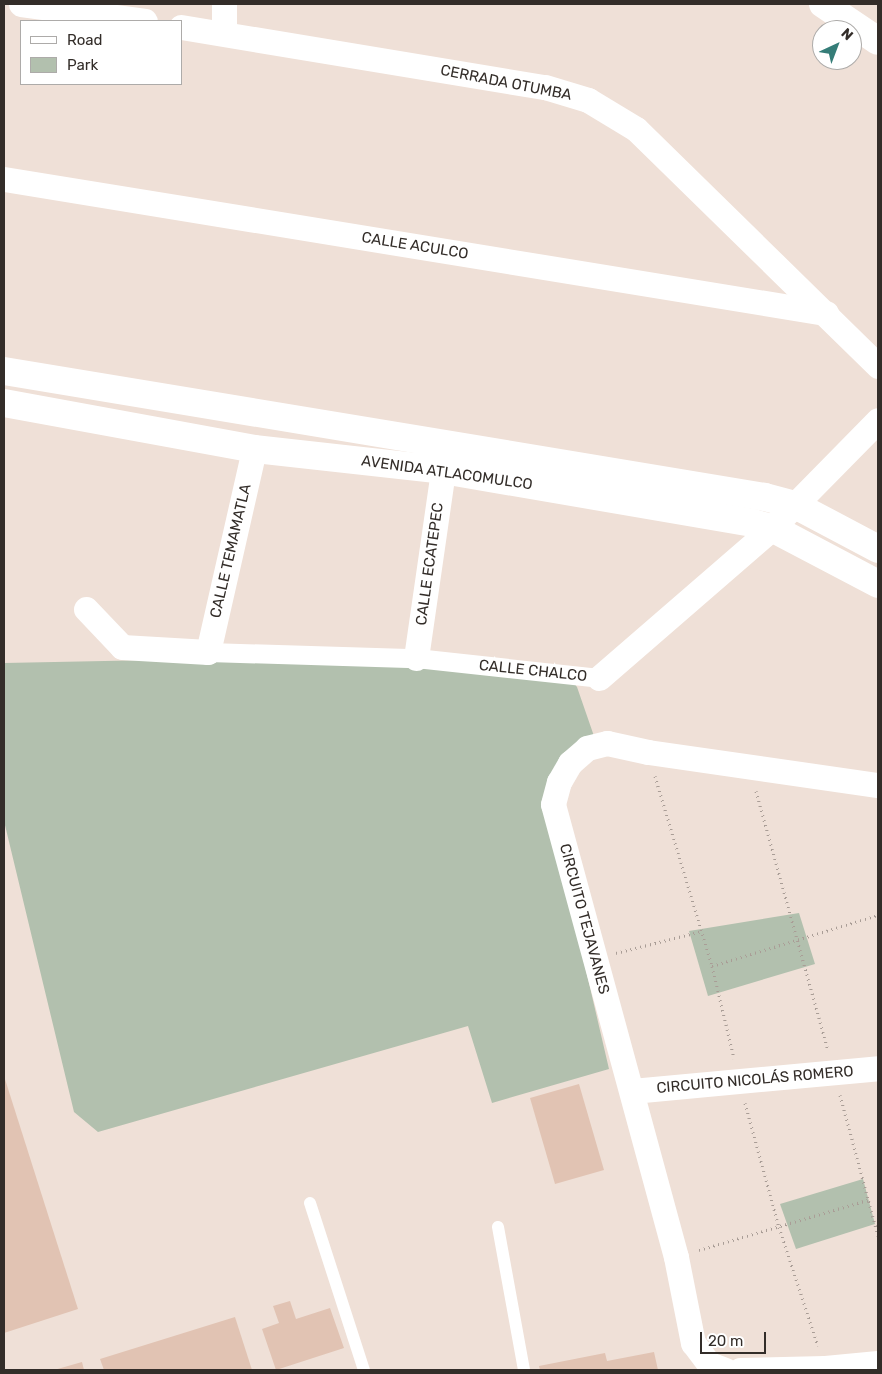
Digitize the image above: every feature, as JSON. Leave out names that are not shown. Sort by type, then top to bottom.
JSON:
[{"type":"main road","points":[[823,4],[878,41]]},
{"type":"main road","name":"AVENIDA ATLACOMULCO","points":[[8,376],[765,497],[795,505],[878,549]]},
{"type":"main road","name":"AVENIDA ATLACOMULCO","points":[[4,403],[254,449],[443,470],[772,528],[878,584]]},
{"type":"street","points":[[20,4],[138,20]]},
{"type":"street","points":[[224,4],[224,33]]},
{"type":"street","name":"CERRADA OTUMBA","points":[[182,27],[545,87],[588,100],[636,130],[826,312],[878,366]]},
{"type":"street","name":"CALLE ACULCO","points":[[4,179],[826,312]]},
{"type":"street","name":"CALLE CHALCO","points":[[208,652],[416,658],[599,678],[772,528],[878,420]]},
{"type":"street","name":"CALLE TEMAMATLA","points":[[208,652],[254,449]]},
{"type":"street","name":"CALLE ECATEPEC","points":[[416,658],[443,470]]},
{"type":"street","points":[[86,609],[122,647],[208,652]]},
{"type":"street","name":"CIRCUITO TEJAVANES","points":[[725,1370],[708,1364],[693,1343],[676,1257],[553,804],[559,782],[570,763],[587,748],[607,743],[648,752],[878,786]]},
{"type":"street","name":"CIRCUITO NICOLÁS ROMERO","points":[[632,1091],[834,1074],[878,1068]]},
{"type":"street","points":[[740,1370],[825,1368],[878,1363]]},
{"type":"lane","points":[[310,1203],[364,1370]]},
{"type":"lane","points":[[498,1227],[524,1370]]},
{"type":"path","points":[[648,752],[712,966],[739,1082],[780,1227],[825,1368]]},
{"type":"path","points":[[749,768],[878,1236]]},
{"type":"path","points":[[712,966],[878,916]]},
{"type":"path","points":[[594,958],[702,931]]},
{"type":"path","points":[[676,1257],[868,1200]]},
{"type":"green space","points":[[205,659],[418,663],[569,677],[577,687],[595,739],[547,803],[609,1069],[492,1103],[468,1026],[98,1132],[74,1112],[4,821],[4,663]]},
{"type":"green space","points":[[799,913],[815,964],[708,996],[689,931]]},
{"type":"green space","points":[[863,1179],[875,1224],[796,1249],[780,1204]]},
{"type":"building","points":[[4,1076],[78,1309],[4,1333]]},
{"type":"building","points":[[579,1084],[604,1170],[555,1184],[530,1098]]},
{"type":"building","points":[[290,1301],[296,1319],[330,1308],[344,1348],[276,1370],[262,1329],[279,1323],[273,1306]]},
{"type":"building","points":[[235,1317],[252,1370],[104,1370],[100,1359]]},
{"type":"building","points":[[654,1352],[658,1370],[540,1370],[539,1366],[605,1353],[607,1361]]},
{"type":"building","points":[[82,1362],[84,1370],[54,1370]]}]
